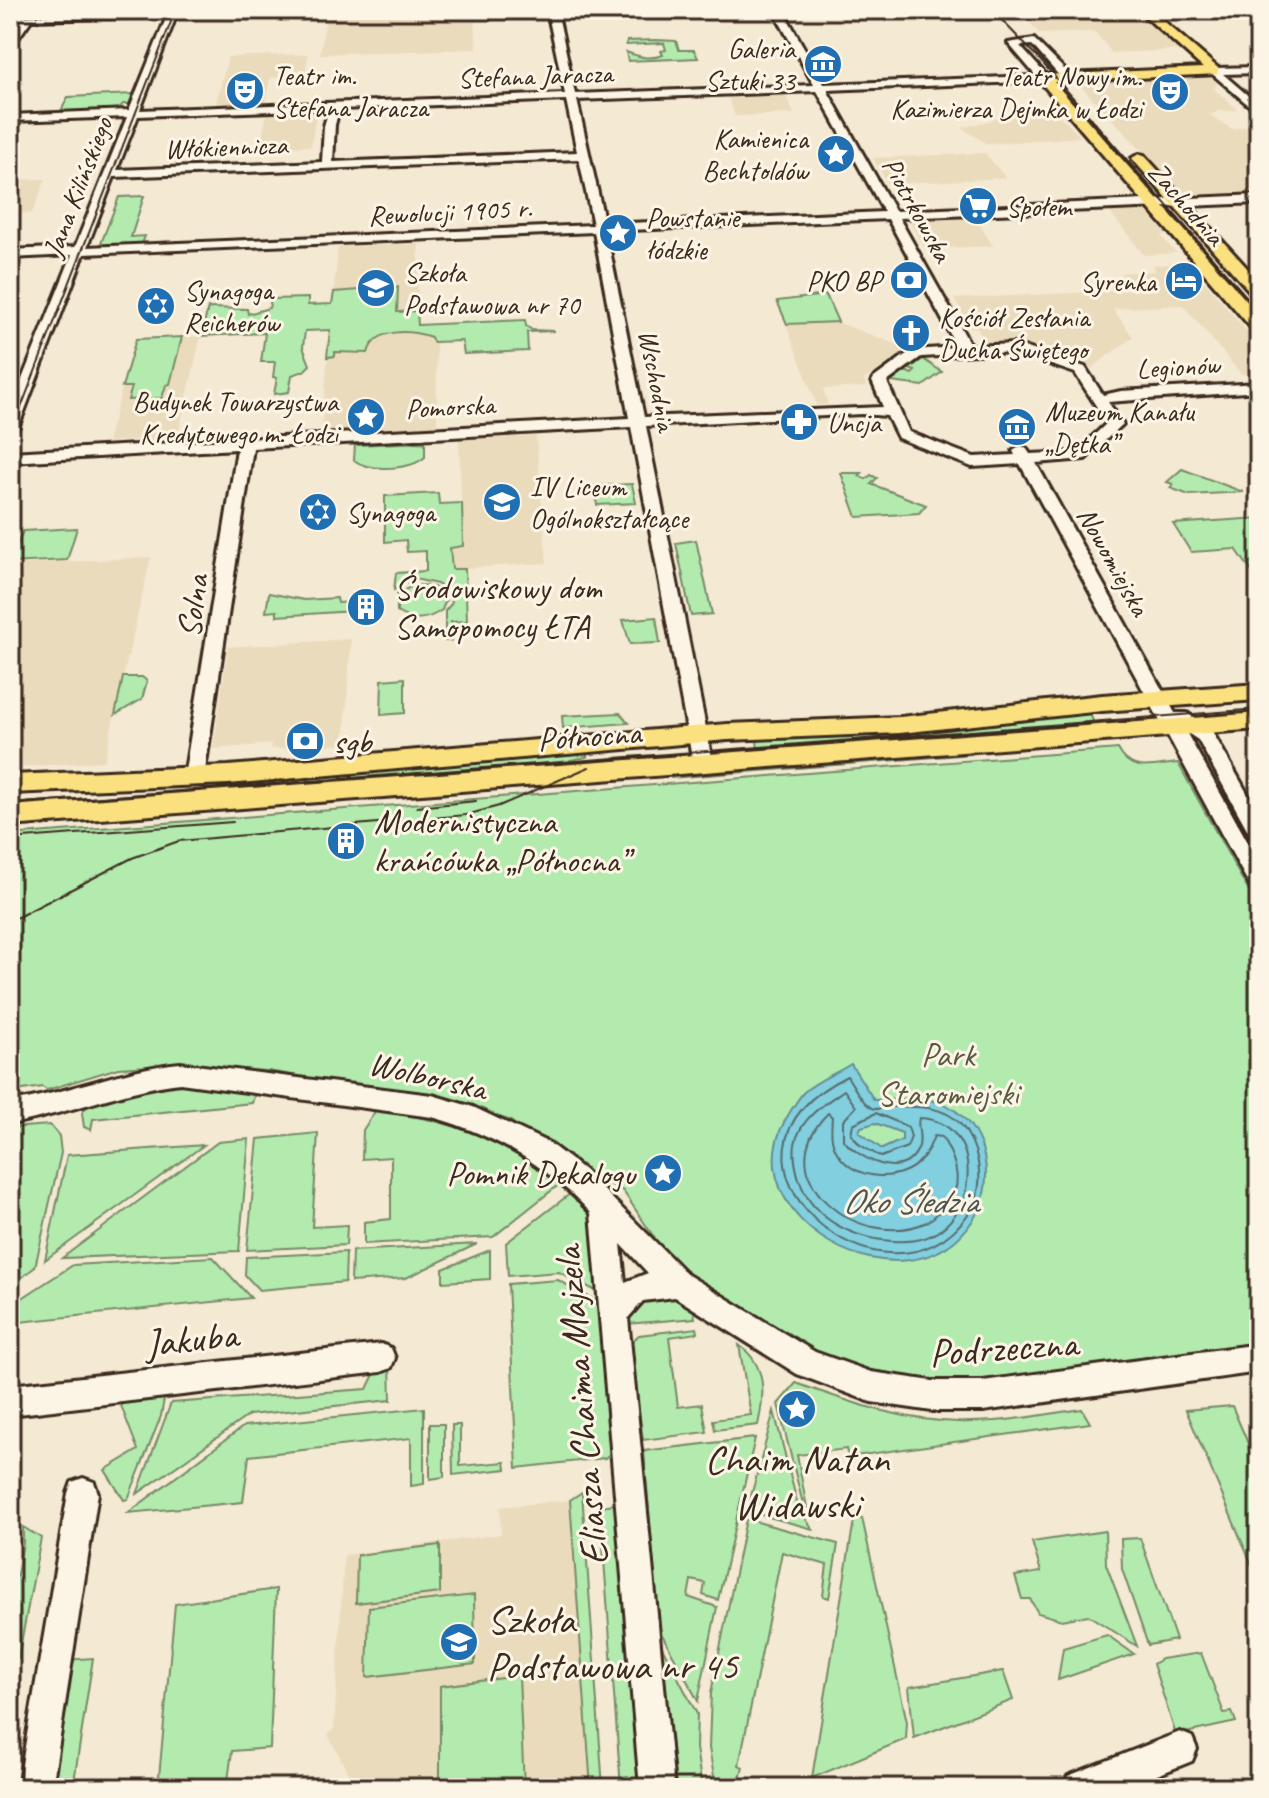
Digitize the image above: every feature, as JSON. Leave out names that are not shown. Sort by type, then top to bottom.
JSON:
[{"type":"main road","points":[[1144,10],[1214,71]]},
{"type":"main road","points":[[1044,79],[1071,83],[1214,71]]},
{"type":"main road","name":"Zachodnia","points":[[1044,79],[1259,326]]},
{"type":"main road","name":"Zachodnia","points":[[1128,146],[1259,291]]},
{"type":"main road","name":"Północna","points":[[10,784],[194,777],[465,757],[698,734],[900,725],[1259,692]]},
{"type":"main road","name":"Północna","points":[[10,816],[1259,721]]},
{"type":"street","points":[[10,12],[55,10]]},
{"type":"street","points":[[10,18],[275,10]]},
{"type":"street","name":"Wschodnia","points":[[552,10],[638,422],[703,763]]},
{"type":"street","name":"Piotrkowska","points":[[778,10],[966,350]]},
{"type":"street","name":"Jana Kilińskiego","points":[[11,426],[174,12]]},
{"type":"street","points":[[10,47],[28,17]]},
{"type":"street","name":"Zachodnia","points":[[1044,79],[1013,43],[1034,42],[1071,83]]},
{"type":"street","points":[[1214,71],[1259,70]]},
{"type":"street","points":[[1214,71],[1259,111]]},
{"type":"street","name":"Stefana Jaracza","points":[[10,118],[1044,79]]},
{"type":"street","points":[[327,165],[329,126],[335,106]]},
{"type":"street","name":"Włókiennicza","points":[[110,174],[584,155]]},
{"type":"street","name":"Rewolucji 1905 r.","points":[[10,254],[1259,199]]},
{"type":"street","points":[[1015,348],[1080,370],[1100,400],[1115,424],[1080,456],[1023,455],[972,462],[903,435],[879,381],[917,353],[1015,348]]},
{"type":"street","name":"Legionów","points":[[1100,400],[1121,395],[1259,387]]},
{"type":"street","name":"Pomorska","points":[[10,457],[861,410],[892,412]]},
{"type":"street","name":"Solna","points":[[194,777],[246,443]]},
{"type":"street","name":"Nowomiejska","points":[[1023,455],[1158,699],[1184,727],[1259,882]]},
{"type":"street","name":"Nowomiejska","points":[[1184,727],[1205,736],[1259,833]]},
{"type":"street","name":"Wolborska","points":[[10,1113],[52,1106],[146,1077],[180,1073],[216,1075],[432,1106],[464,1115],[540,1151],[575,1178],[678,1284],[762,1337]]},
{"type":"street","name":"Eliasza Chaima Majzela","points":[[604,1207],[657,1788]]},
{"type":"street","points":[[614,1315],[625,1297],[638,1287],[678,1284]]},
{"type":"street","name":"Podrzeczna","points":[[762,1337],[832,1375],[871,1387],[942,1396],[1013,1392],[1259,1358]]},
{"type":"street","name":"Jakuba","points":[[10,1400],[381,1358]]},
{"type":"street","points":[[35,1788],[83,1493]]},
{"type":"street","points":[[1080,1788],[1180,1749]]},
{"type":"shaded area","points":[[474,10],[477,49],[320,54],[327,11]]},
{"type":"shaded area","points":[[1062,10],[1130,10],[1141,20],[1147,20],[1181,50],[1112,53],[1095,32],[1040,34],[1030,23],[1071,19]]},
{"type":"shaded area","points":[[308,54],[305,76],[270,78],[265,105],[215,107],[228,57]]},
{"type":"shaded area","points":[[1209,75],[1216,82],[1213,88],[1238,110],[1210,115],[1232,129],[1254,125],[1259,129],[1259,158],[1254,159],[1259,164],[1259,194],[1184,195],[1077,82]]},
{"type":"shaded area","points":[[784,92],[794,114],[735,116],[727,94]]},
{"type":"shaded area","points":[[1049,105],[1081,137],[987,144],[962,128]]},
{"type":"shaded area","points":[[317,110],[311,146],[260,148],[267,112]]},
{"type":"shaded area","points":[[985,153],[1006,178],[888,184],[873,158]]},
{"type":"shaded area","points":[[46,179],[32,213],[10,214],[10,180]]},
{"type":"shaded area","points":[[1147,209],[1165,234],[1161,236],[1176,253],[1144,255],[1108,210]]},
{"type":"shaded area","points":[[974,216],[993,246],[925,249],[909,221]]},
{"type":"shaded area","points":[[419,244],[417,325],[436,324],[437,426],[321,432],[338,247]]},
{"type":"shaded area","points":[[1152,265],[1190,265],[1253,339],[1247,340],[1259,355],[1259,373],[1241,374],[1183,305],[1113,309],[1133,337],[1092,368],[1020,343],[987,345],[977,328],[971,328],[954,299],[1131,290],[1120,273],[1156,271]]},
{"type":"shaded area","points":[[837,322],[909,349],[864,380],[867,387],[823,389],[828,404],[817,405],[786,325]]},
{"type":"shaded area","points":[[201,336],[177,439],[107,442],[136,339]]},
{"type":"shaded area","name":"IV Liceum Ogólnokształcące","points":[[536,436],[547,563],[452,569],[450,547],[463,546],[459,440]]},
{"type":"shaded area","points":[[151,557],[104,761],[10,768],[10,565]]},
{"type":"shaded area","points":[[351,639],[344,744],[271,749],[271,744],[213,749],[228,647]]},
{"type":"shaded area","name":"Szkoła Podstawowa nr 45","points":[[570,1500],[591,1788],[357,1788],[328,1735],[334,1729],[344,1555],[501,1534],[500,1507]]},
{"type":"green space","points":[[627,41],[676,41],[679,50],[694,50],[698,58],[628,61],[626,52],[649,58],[663,55],[661,51],[666,50],[664,43],[626,45]]},
{"type":"green space","points":[[133,94],[129,104],[123,104],[117,111],[60,113],[68,97]]},
{"type":"green space","points":[[144,196],[131,237],[145,236],[142,244],[100,246],[119,197]]},
{"type":"green space","points":[[398,287],[397,312],[417,311],[418,325],[525,320],[526,326],[532,330],[554,331],[527,332],[528,351],[464,354],[462,341],[433,342],[431,337],[404,332],[378,339],[368,353],[335,352],[335,356],[327,357],[330,330],[305,331],[303,347],[310,365],[292,375],[289,392],[274,394],[277,378],[273,377],[275,362],[261,362],[265,333],[201,336],[208,308],[247,309],[248,314],[269,308],[271,299],[308,298],[308,305],[332,304],[334,292]]},
{"type":"green space","points":[[826,295],[838,322],[787,324],[777,301]]},
{"type":"green space","points":[[182,337],[170,384],[166,385],[162,398],[128,400],[132,387],[122,387],[136,339]]},
{"type":"green space","points":[[923,359],[942,372],[923,386],[891,382],[905,371],[912,374],[915,371],[909,369]]},
{"type":"green space","points":[[425,442],[425,457],[410,465],[379,468],[354,460],[355,445]]},
{"type":"green space","points":[[1182,469],[1244,492],[1189,495],[1170,488],[1173,484],[1167,482]]},
{"type":"green space","points":[[841,473],[862,473],[859,476],[866,479],[871,475],[877,478],[871,484],[926,505],[919,513],[857,517]]},
{"type":"green space","points":[[632,484],[636,503],[597,505],[594,486]]},
{"type":"green space","points":[[438,493],[439,504],[462,503],[463,546],[450,548],[452,569],[465,569],[467,621],[451,622],[451,641],[445,641],[445,611],[452,603],[448,591],[437,584],[415,579],[411,583],[400,583],[401,587],[394,590],[396,573],[426,571],[426,551],[407,552],[406,540],[385,542],[385,496]]},
{"type":"green space","points":[[1259,518],[1259,561],[1252,562],[1259,572],[1259,582],[1236,549],[1191,552],[1173,524]]},
{"type":"green space","points":[[77,528],[67,560],[10,563],[23,531]]},
{"type":"green space","points":[[696,540],[712,614],[691,616],[676,543]]},
{"type":"green space","points":[[412,586],[427,586],[440,591],[446,599],[442,610],[420,618],[397,612],[397,594]]},
{"type":"green space","points":[[269,593],[304,600],[337,598],[338,603],[353,602],[353,611],[277,616],[277,611],[266,612]]},
{"type":"green space","points":[[656,617],[660,643],[630,644],[623,620]]},
{"type":"green space","points":[[123,677],[142,677],[147,681],[142,699],[115,715]]},
{"type":"green space","points":[[405,678],[405,713],[381,715],[382,680]]},
{"type":"green space","points":[[620,713],[629,723],[563,728],[562,716]]},
{"type":"green space","points":[[1095,713],[1090,714],[1094,723],[999,731],[999,734],[722,755],[716,752],[758,749],[757,740],[714,743]]},
{"type":"green space","points":[[968,748],[971,754],[671,778],[670,772]]},
{"type":"green space","name":"Park Staromiejski","points":[[1118,749],[1123,757],[1136,765],[1178,763],[1259,910],[1259,1347],[978,1385],[943,1384],[860,1372],[814,1355],[670,1261],[623,1191],[565,1161],[509,1120],[426,1097],[268,1071],[166,1065],[118,1068],[47,1090],[42,1087],[10,1092],[10,835]]},
{"type":"green space","points":[[587,752],[587,757],[570,760],[570,764],[559,768],[307,786],[308,776]]},
{"type":"green space","points":[[180,1081],[256,1090],[252,1103],[93,1119],[91,1130],[84,1127],[82,1113],[90,1102]]},
{"type":"green space","points":[[376,1110],[428,1119],[474,1133],[518,1154],[561,1183],[493,1237],[364,1244],[364,1222],[391,1219],[391,1157],[362,1159],[363,1130]]},
{"type":"green space","points":[[50,1125],[59,1136],[61,1153],[35,1267],[10,1287],[10,1128]]},
{"type":"green space","points":[[318,1133],[312,1227],[347,1225],[346,1245],[247,1250],[258,1139]]},
{"type":"green space","points":[[249,1139],[239,1251],[62,1258],[218,1142]]},
{"type":"green space","points":[[204,1145],[45,1260],[67,1155]]},
{"type":"green space","points":[[571,1193],[592,1214],[600,1293],[559,1272],[508,1276],[506,1243]]},
{"type":"green space","points":[[477,1244],[406,1278],[351,1282],[352,1251]]},
{"type":"green space","points":[[490,1250],[490,1279],[443,1282],[443,1269]]},
{"type":"green space","points":[[346,1252],[345,1282],[259,1290],[245,1275],[246,1257]]},
{"type":"green space","points":[[213,1257],[251,1298],[10,1323],[10,1306],[73,1265]]},
{"type":"green space","points":[[558,1280],[600,1303],[613,1451],[605,1458],[517,1468],[508,1284]]},
{"type":"green space","points":[[666,1295],[693,1307],[695,1318],[627,1324],[626,1319],[645,1297]]},
{"type":"green space","points":[[697,1328],[698,1333],[669,1337],[678,1407],[702,1404],[707,1432],[643,1440],[630,1343],[639,1335]]},
{"type":"green space","points":[[739,1345],[755,1362],[762,1381],[758,1425],[715,1430],[713,1420],[751,1415]]},
{"type":"green space","points":[[390,1363],[391,1400],[249,1415],[137,1494],[171,1403],[367,1389],[377,1368]]},
{"type":"green space","points":[[796,1383],[860,1405],[926,1420],[985,1422],[1082,1409],[1090,1423],[848,1457],[846,1449],[797,1455],[807,1508],[804,1508],[778,1404]]},
{"type":"green space","points":[[164,1399],[161,1416],[128,1499],[124,1500],[105,1470],[138,1450],[120,1403]]},
{"type":"green space","points":[[1232,1406],[1259,1469],[1259,1582],[1186,1410]]},
{"type":"green space","points":[[424,1408],[424,1484],[411,1486],[411,1438],[249,1456],[243,1502],[128,1513],[244,1426]]},
{"type":"green space","points":[[774,1411],[799,1510],[813,1529],[747,1511]]},
{"type":"green space","points":[[430,1424],[444,1424],[444,1477],[430,1479]]},
{"type":"green space","points":[[452,1425],[460,1425],[460,1466],[505,1462],[506,1469],[453,1475]]},
{"type":"green space","points":[[755,1438],[718,1600],[703,1595],[705,1583],[691,1580],[688,1597],[717,1607],[698,1701],[659,1629],[644,1451]]},
{"type":"green space","points":[[582,1492],[603,1788],[591,1788],[570,1500]]},
{"type":"green space","points":[[615,1504],[645,1788],[621,1788],[600,1506]]},
{"type":"green space","points":[[862,1518],[907,1722],[906,1739],[812,1778],[854,1520]]},
{"type":"green space","points":[[746,1519],[838,1544],[829,1598],[823,1596],[827,1565],[782,1552],[739,1765],[743,1767],[738,1788],[716,1788],[709,1748],[711,1693]]},
{"type":"green space","points":[[23,1527],[41,1538],[18,1659],[10,1660],[10,1611],[23,1543]]},
{"type":"green space","points":[[1105,1531],[1106,1564],[1137,1646],[1088,1615],[1062,1620],[1038,1613],[1030,1599],[1022,1599],[1015,1576],[1041,1572],[1032,1542]]},
{"type":"green space","points":[[1140,1538],[1176,1640],[1148,1645],[1122,1569],[1121,1539]]},
{"type":"green space","points":[[440,1545],[440,1593],[356,1603],[357,1555]]},
{"type":"green space","points":[[276,1589],[270,1748],[232,1751],[227,1788],[158,1788],[175,1604]]},
{"type":"green space","points":[[474,1595],[475,1664],[367,1677],[369,1607]]},
{"type":"green space","points":[[1107,1635],[1134,1654],[1058,1680],[1063,1648]]},
{"type":"green space","points":[[661,1645],[697,1714],[696,1748],[702,1788],[676,1788]]},
{"type":"green space","points":[[1201,1653],[1224,1713],[1232,1712],[1236,1722],[1176,1735],[1153,1664],[1161,1659]]},
{"type":"green space","points":[[93,1658],[73,1788],[45,1788],[66,1660]]},
{"type":"green space","points":[[1003,1671],[1013,1700],[914,1738],[909,1687]]},
{"type":"green space","points":[[519,1676],[524,1788],[440,1788],[440,1686]]},
{"type":"water","name":"Oko Śledzia","points":[[851,1064],[874,1100],[929,1100],[948,1106],[963,1117],[974,1131],[986,1166],[986,1185],[973,1220],[944,1248],[908,1260],[869,1258],[831,1243],[800,1219],[780,1188],[775,1151],[790,1112],[809,1088]],"holes":[[[875,1123],[902,1133],[902,1140],[882,1149],[859,1132],[861,1127]]]},
{"type":"tram line","points":[[10,16],[141,10]]},
{"type":"tram line","points":[[10,436],[171,22],[171,10]]},
{"type":"tram line","points":[[992,10],[1040,60],[1259,311]]},
{"type":"tram line","points":[[10,804],[1259,709]]},
{"type":"tram line","points":[[10,921],[132,858],[179,841],[466,815],[499,806],[589,767]]},
{"type":"tram line","points":[[417,807],[476,801]]},
{"type":"tram line","points":[[10,839],[233,822]]},
{"type":"place","name":"Galeria Sztuki 33","points":[[823,64]]},
{"type":"place","name":"Teatr im. Stefana Jaracza","points":[[245,91]]},
{"type":"place","name":"Teatr Nowy im. Kazimierza Dejmka w Łodzi","points":[[1170,92]]},
{"type":"place","name":"Kamienica Bechtoldów","points":[[836,154]]},
{"type":"place","name":"Społem","points":[[978,206]]},
{"type":"place","name":"Powstanie łódzkie","points":[[618,233]]},
{"type":"place","name":"PKO BP","points":[[909,280]]},
{"type":"place","name":"Syrenka","points":[[1184,281]]},
{"type":"place","name":"Szkoła Podstawowa nr 70","points":[[376,288]]},
{"type":"place","name":"Synagoga Reicherów","points":[[156,306]]},
{"type":"place","name":"Kościół Zesłania Ducha Świętego","points":[[911,333]]},
{"type":"place","name":"Budynek Towarzystwa Kredytowego m. Łodzi","points":[[366,417]]},
{"type":"place","name":"Uncja","points":[[799,422]]},
{"type":"place","name":"Muzeum Kanału „Dętka”","points":[[1017,427]]},
{"type":"place","name":"IV Liceum Ogólnokształcące","points":[[502,502]]},
{"type":"place","name":"Synagoga","points":[[318,512]]},
{"type":"place","name":"Środowiskowy dom Samopomocy ŁTA","points":[[366,607]]},
{"type":"place","name":"sgb","points":[[305,741]]},
{"type":"place","name":"Modernistyczna krańcówka „Północna”","points":[[346,841]]},
{"type":"place","name":"Pomnik Dekalogu","points":[[663,1173]]},
{"type":"place","name":"Chaim Natan Widawski","points":[[797,1409]]},
{"type":"place","name":"Szkoła Podstawowa nr 45","points":[[459,1642]]}]
